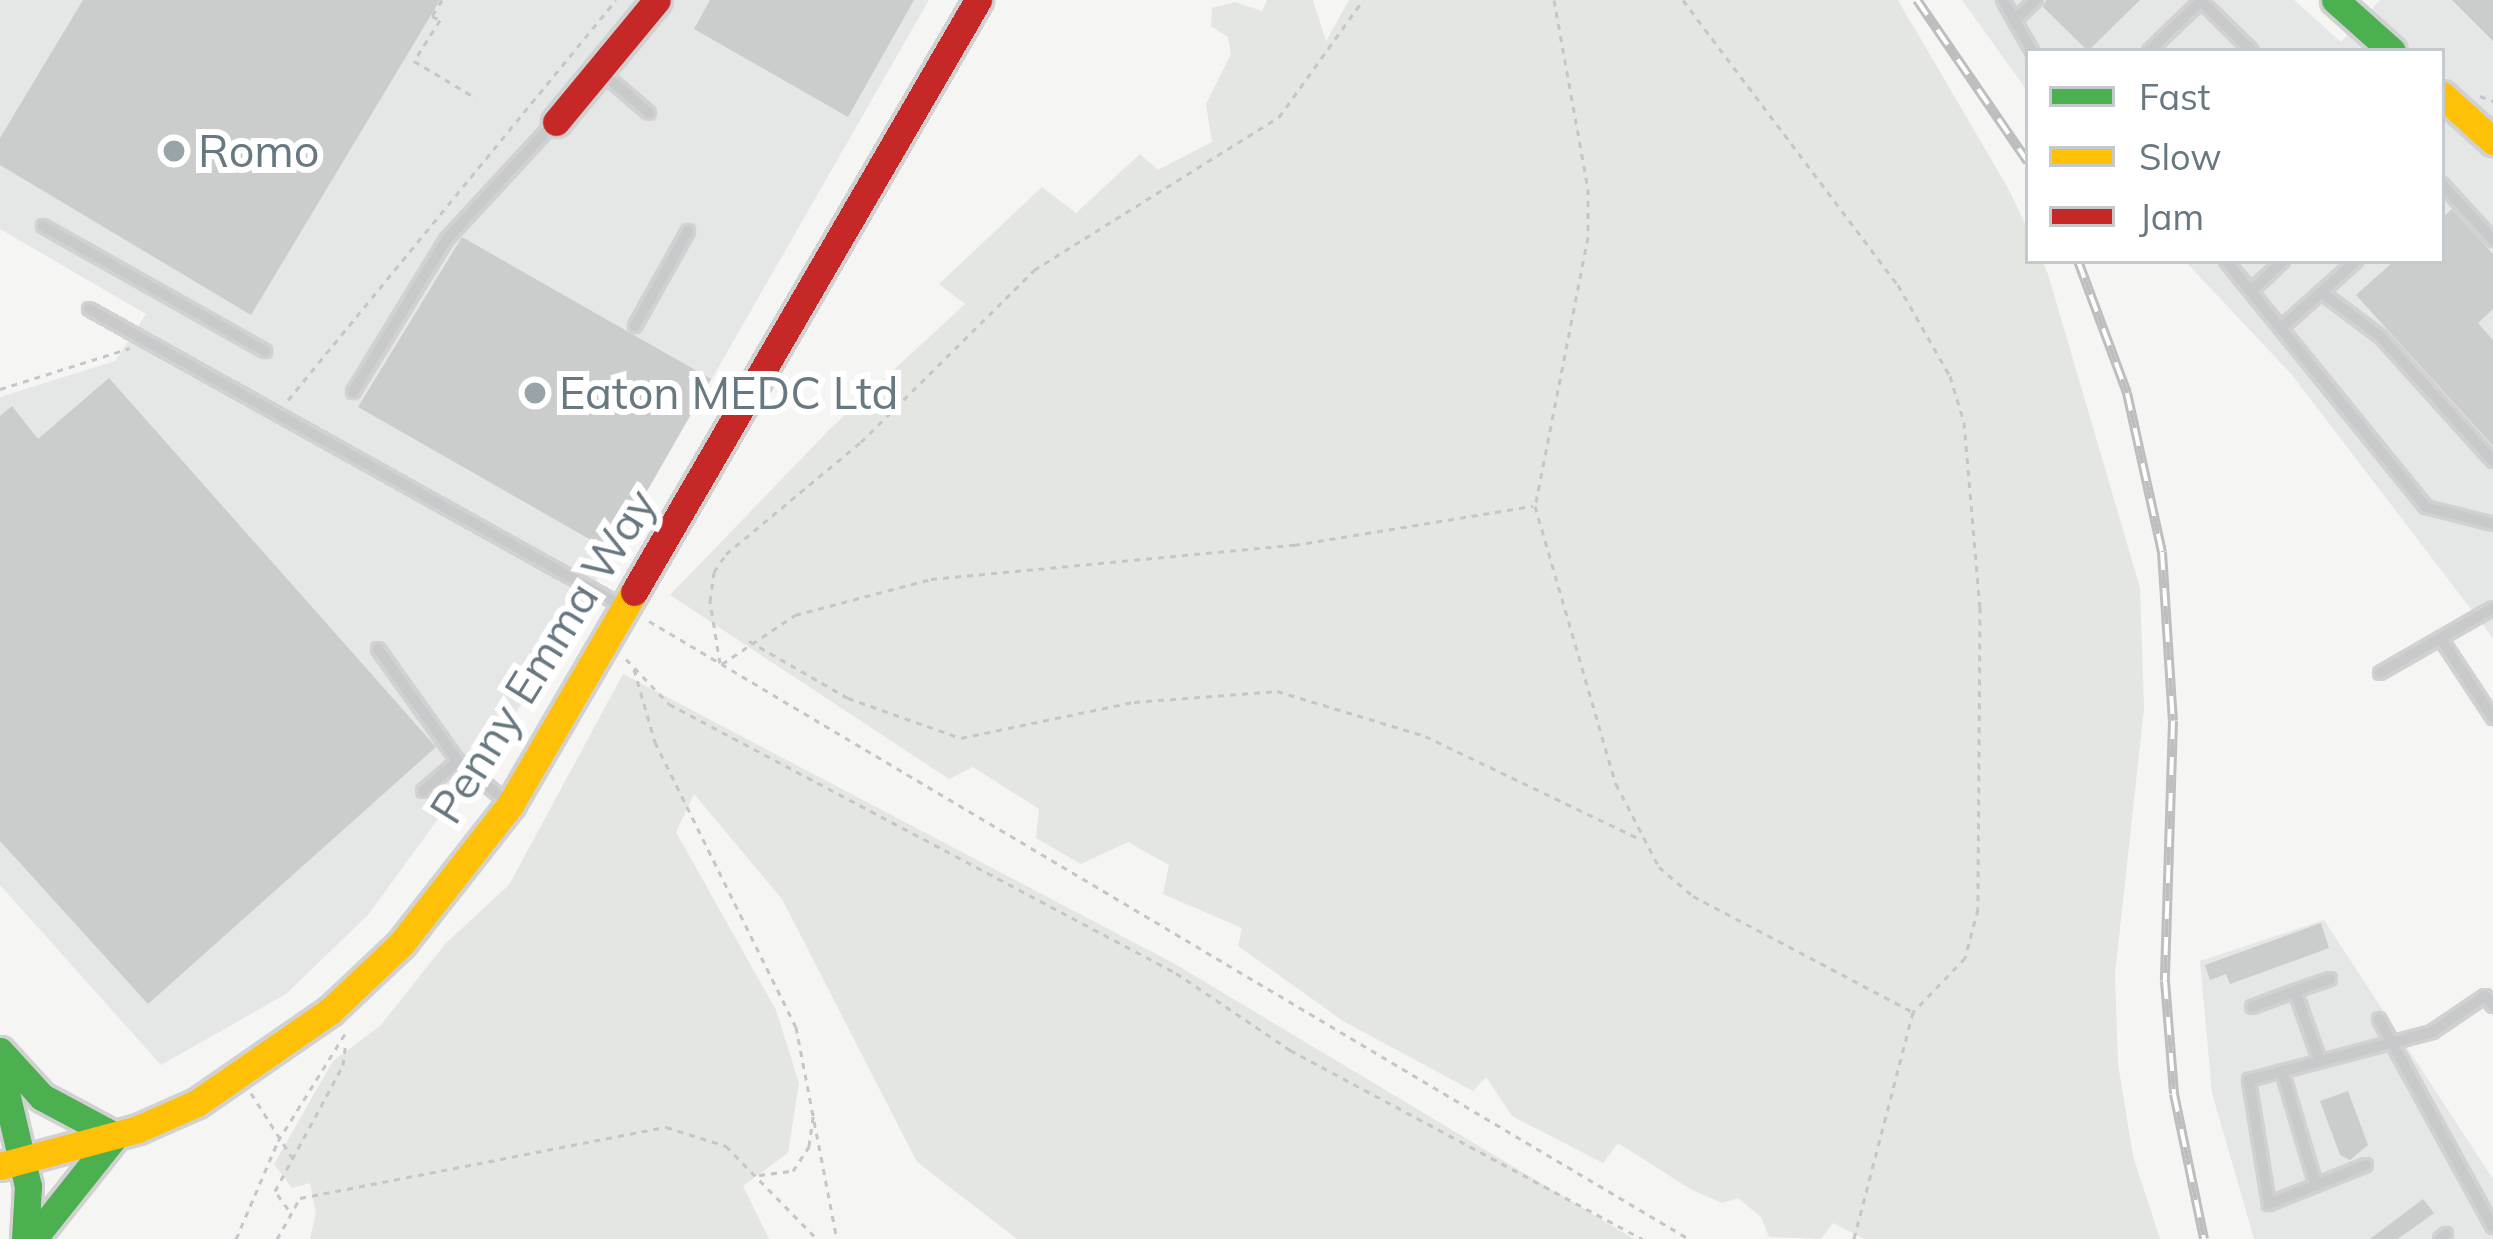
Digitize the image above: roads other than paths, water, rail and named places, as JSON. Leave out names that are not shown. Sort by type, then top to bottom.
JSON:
[{"type":"main road","points":[[556,122],[657,0]]},
{"type":"main road","name":"Penny Emma Way","points":[[12,1164],[115,1136],[238,1078],[330,1011],[401,944],[510,805],[978,0]]},
{"type":"main road","points":[[2335,0],[2389,48]]},
{"type":"main road","points":[[2445,98],[2493,141]]},
{"type":"main road","points":[[0,1051],[42,1097],[115,1136],[29,1239]]},
{"type":"main road","points":[[0,1067],[12,1164],[31,1214],[29,1239]]},
{"type":"main road","points":[[0,1224],[8,1239]]},
{"type":"lane","points":[[2003,0],[2030,48]]},
{"type":"lane","points":[[2014,20],[2036,0]]},
{"type":"lane","points":[[2153,48],[2200,1],[2249,48]]},
{"type":"lane","points":[[599,70],[650,112]]},
{"type":"lane","points":[[353,392],[446,240],[556,122]]},
{"type":"lane","points":[[2445,187],[2493,240]]},
{"type":"lane","points":[[43,226],[266,351]]},
{"type":"lane","points":[[635,326],[688,231]]},
{"type":"lane","points":[[2228,264],[2426,507],[2493,524]]},
{"type":"lane","points":[[2251,291],[2280,264]]},
{"type":"lane","points":[[2281,328],[2353,264]]},
{"type":"lane","points":[[2321,292],[2381,337],[2493,460]]},
{"type":"lane","points":[[89,308],[275,416],[627,608]]},
{"type":"lane","points":[[2380,673],[2493,608]]},
{"type":"lane","points":[[2441,639],[2493,718]]},
{"type":"lane","points":[[378,649],[458,761],[510,805]]},
{"type":"lane","points":[[423,791],[458,761]]},
{"type":"lane","points":[[2252,1007],[2330,979]]},
{"type":"lane","points":[[2295,991],[2320,1060]]},
{"type":"lane","points":[[2366,1165],[2269,1204],[2249,1080],[2432,1032],[2490,997]]},
{"type":"lane","points":[[2379,1019],[2493,1227]]},
{"type":"lane","points":[[2282,1071],[2316,1185]]},
{"type":"railway","points":[[1917,0],[2025,158]]},
{"type":"railway","points":[[2079,264],[2127,393],[2162,552],[2173,721],[2165,981],[2174,1094],[2204,1239]]},
{"type":"place","name":"Romo","points":[[174,151]]},
{"type":"place","name":"Eaton MEDC Ltd","points":[[535,393]]}]
